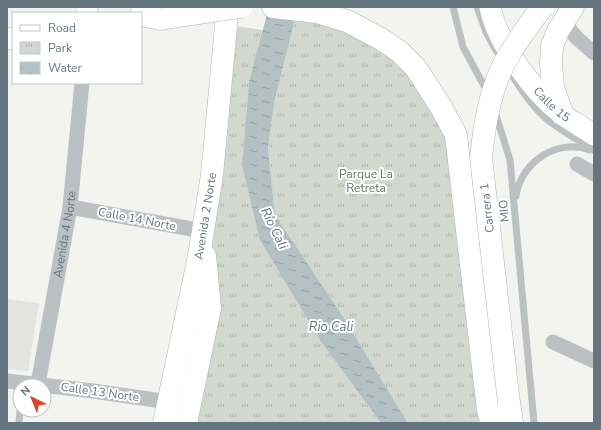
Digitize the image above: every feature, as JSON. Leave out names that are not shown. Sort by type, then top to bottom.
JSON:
[{"type":"main road","name":"Avenida 2 Norte","points":[[166,413],[199,256],[212,175],[226,26],[226,7]]},
{"type":"main road","points":[[273,7],[318,12],[347,21],[381,39],[400,52],[416,68],[442,107],[456,135],[488,410],[492,423]]},
{"type":"main road","name":"Carrera 1","points":[[511,413],[481,158],[486,120],[495,84],[511,50],[542,7]]},
{"type":"main road","points":[[562,114],[553,87],[551,64],[552,46],[558,31],[568,15]]},
{"type":"main road","points":[[186,423],[210,308],[203,231]]},
{"type":"street","points":[[148,19],[242,7]]},
{"type":"street","name":"Calle 15","points":[[490,7],[497,29],[517,66],[562,114],[594,135]]},
{"type":"street","points":[[568,15],[577,38],[594,53]]},
{"type":"street","name":"Avenida 4 Norte","points":[[39,378],[70,206],[82,84]]},
{"type":"street","points":[[577,164],[594,174]]},
{"type":"street","name":"Calle 14 Norte","points":[[70,206],[203,231]]},
{"type":"street","points":[[553,342],[594,361]]},
{"type":"street","name":"Calle 13 Norte","points":[[52,387],[166,413]]},
{"type":"lane","name":"MIO","points":[[453,7],[463,47],[492,101],[510,160],[534,423]]},
{"type":"lane","points":[[477,7],[486,32],[518,85],[531,102],[548,120],[594,151]]},
{"type":"lane","points":[[514,204],[517,187],[524,172],[536,160],[550,151],[567,147],[584,148],[594,151]]},
{"type":"shaded area","points":[[7,299],[39,303],[28,371],[7,369]]},
{"type":"green space","name":"Parque La Retreta","points":[[297,11],[362,28],[441,107],[468,237],[467,328],[479,423],[408,423],[344,318],[275,215],[268,150],[274,103]]},
{"type":"green space","points":[[234,26],[263,30],[249,81],[242,165],[322,343],[381,423],[186,423],[203,231]]},
{"type":"water","name":"Rio Cali","points":[[269,7],[298,7],[274,103],[268,149],[275,215],[344,318],[408,423],[381,423],[322,343],[260,240],[242,165],[249,81]]},
{"type":"water label","name":"Río Cali","points":[[275,228]]}]
